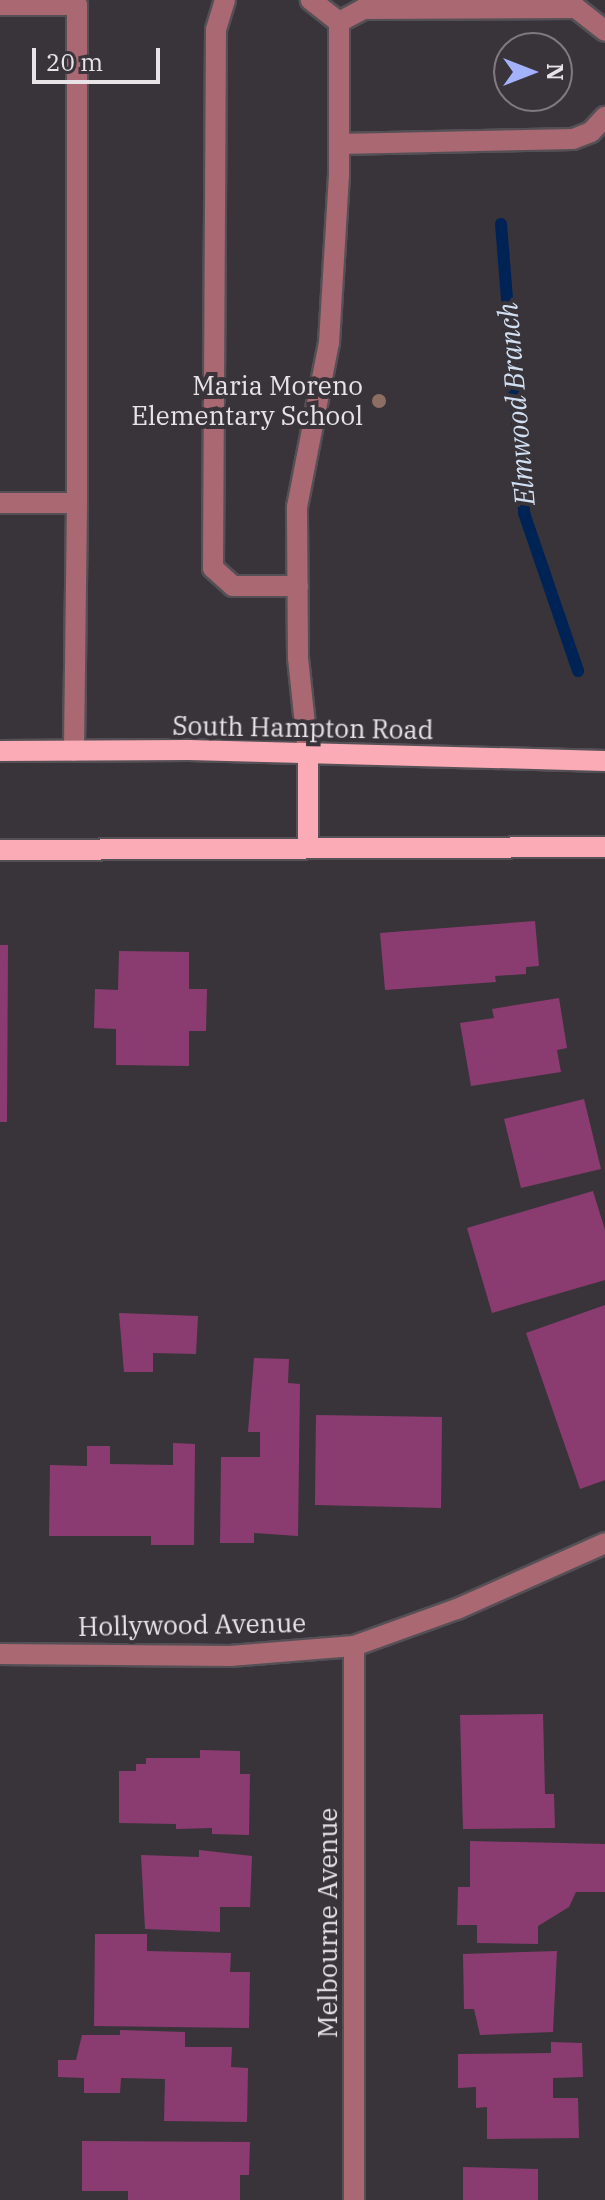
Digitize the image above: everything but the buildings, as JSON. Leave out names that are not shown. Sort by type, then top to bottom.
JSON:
[{"type":"main road","name":"South Hampton Road","points":[[0,751],[308,753],[605,761]]},
{"type":"main road","points":[[308,753],[308,848]]},
{"type":"main road","points":[[0,850],[605,847]]},
{"type":"street","points":[[225,0],[216,29],[213,568],[233,586],[298,586]]},
{"type":"street","points":[[311,0],[339,22]]},
{"type":"street","points":[[0,5],[77,5],[74,751]]},
{"type":"street","points":[[339,22],[363,9],[576,8],[605,31]]},
{"type":"street","points":[[308,753],[298,586],[297,507],[329,343],[339,144],[339,22]]},
{"type":"street","points":[[339,144],[573,139],[591,132],[605,117]]},
{"type":"street","points":[[0,503],[77,503]]},
{"type":"street","name":"Hollywood Avenue","points":[[0,1654],[230,1656],[354,1646],[457,1609],[605,1543]]},
{"type":"street","name":"Melbourne Avenue","points":[[354,1646],[354,2200]]},
{"type":"waterway","name":"Elmwood Branch","points":[[501,224],[524,513],[578,671]]},
{"type":"place","name":"Maria Moreno Elementary School","points":[[379,401]]}]
